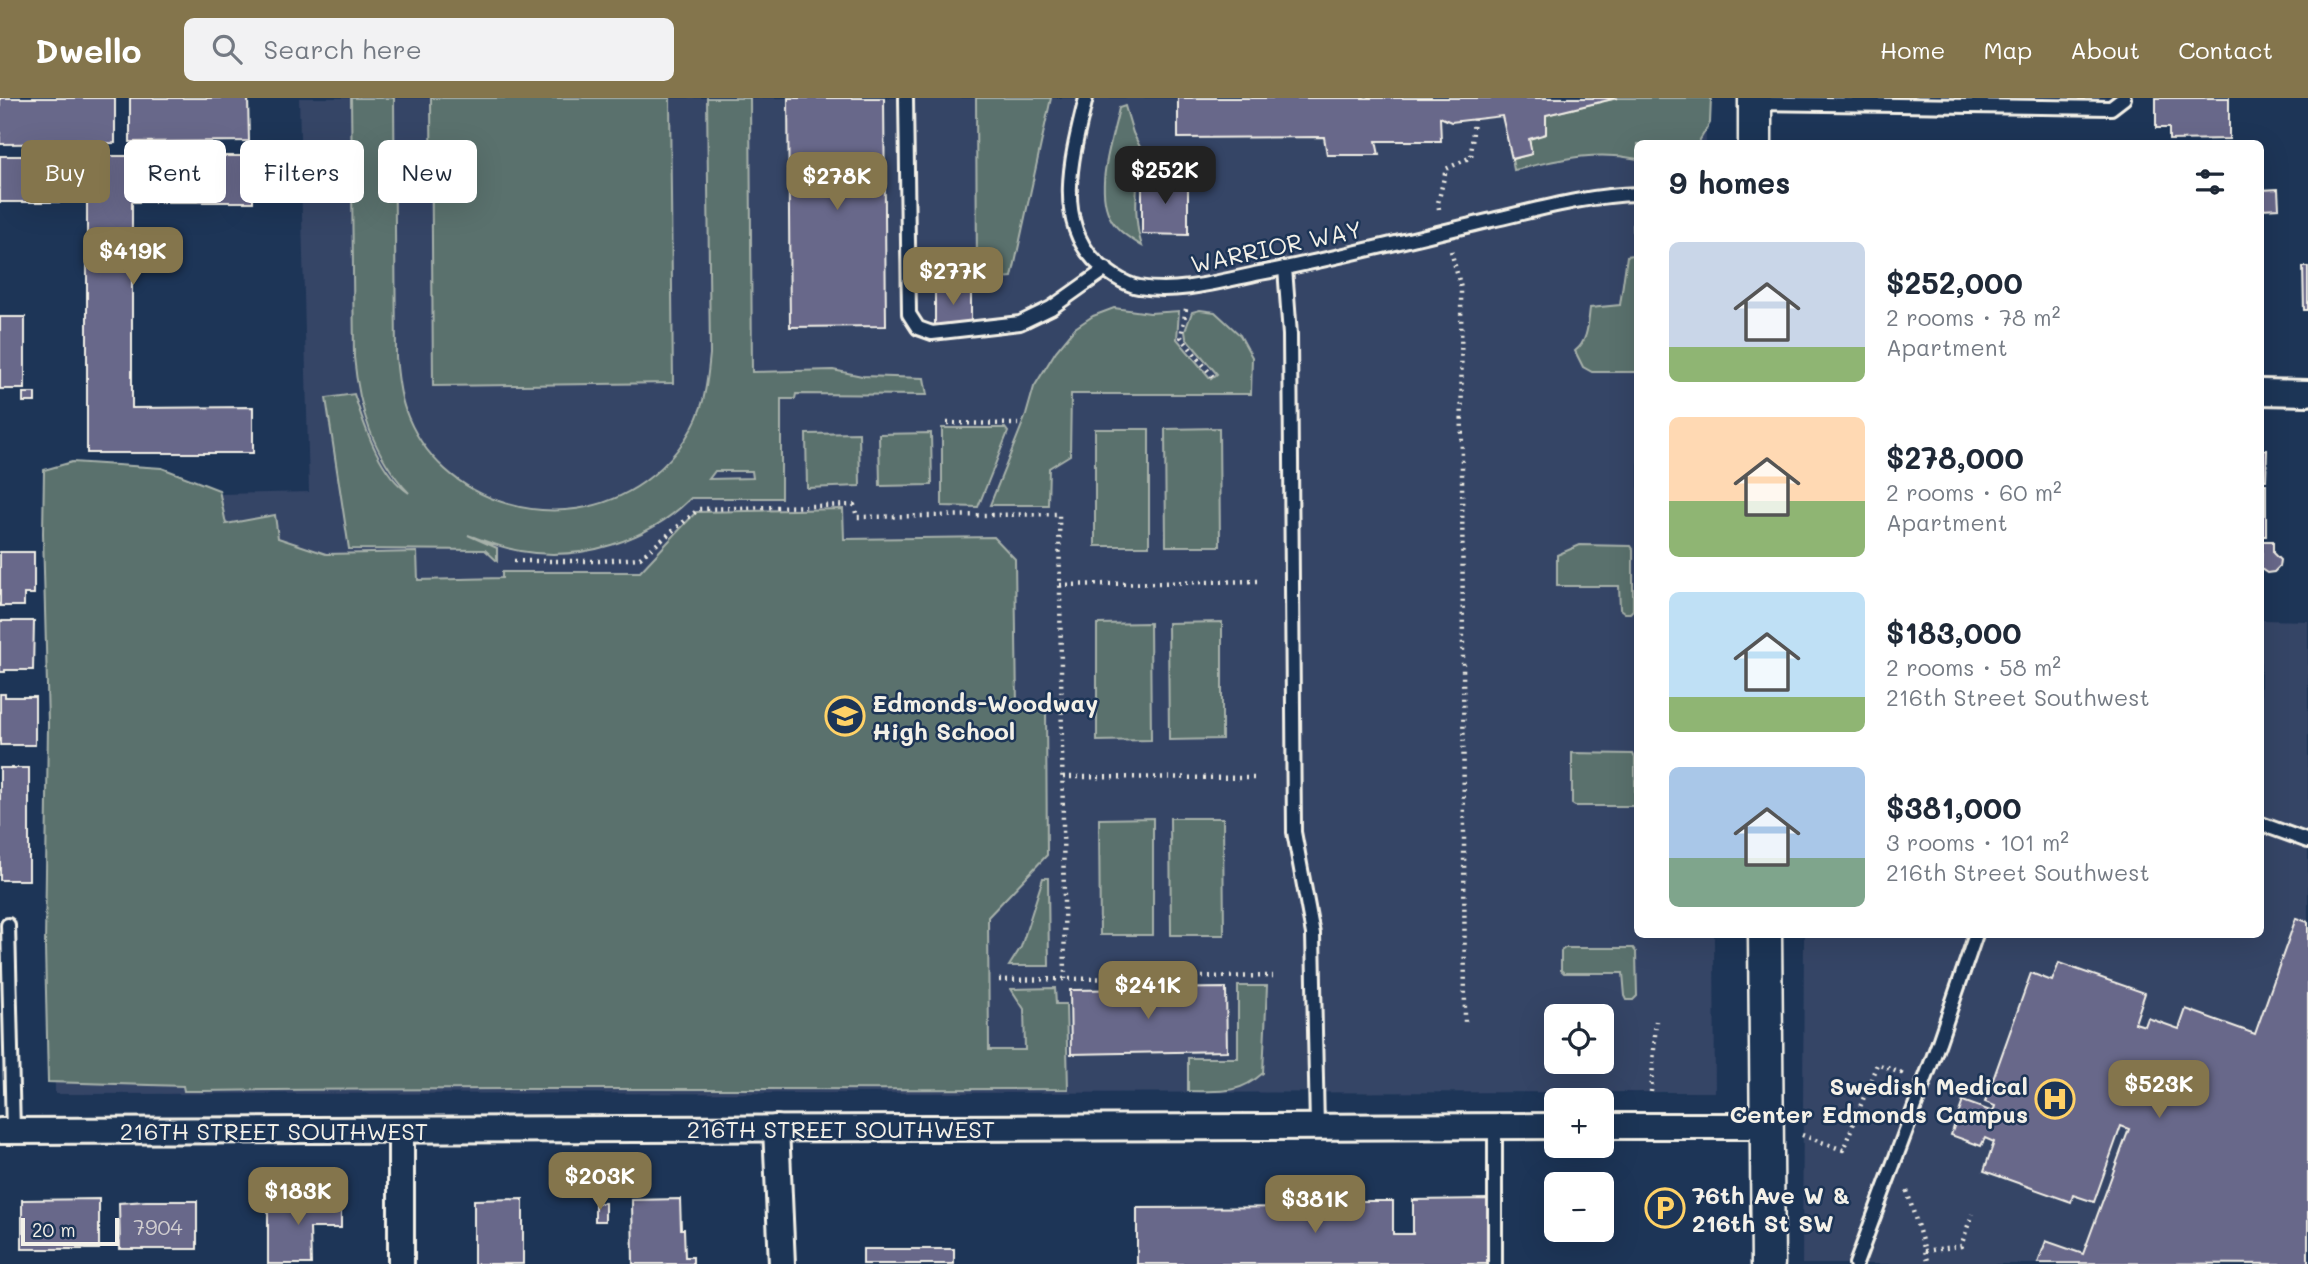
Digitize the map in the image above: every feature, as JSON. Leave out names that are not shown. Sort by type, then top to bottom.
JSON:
[{"type":"street","points":[[1755,101],[1755,140]]},
{"type":"street","points":[[2264,392],[2308,393]]},
{"type":"street","points":[[1765,938],[1769,1264]]},
{"type":"street","name":"216TH STREET SOUTHWEST","points":[[6,1131],[1544,1126]]},
{"type":"street","points":[[1614,1126],[1767,1126]]},
{"type":"street","points":[[776,1128],[782,1264]]},
{"type":"street","points":[[401,1129],[401,1264]]},
{"type":"lane","points":[[906,98],[909,314],[918,328],[932,332],[1020,323],[1051,308],[1106,268]]},
{"type":"lane","name":"WARRIOR WAY","points":[[1086,98],[1069,182],[1072,212],[1080,237],[1094,260],[1137,287],[1195,286],[1285,268],[1573,201],[1634,194]]},
{"type":"lane","points":[[1755,101],[2111,108],[2124,98]]},
{"type":"lane","points":[[1285,268],[1290,335],[1294,832],[1313,934],[1317,1127]]},
{"type":"lane","points":[[2264,825],[2308,841]]},
{"type":"lane","points":[[6,1131],[8,925]]},
{"type":"lane","points":[[1856,1264],[1975,938]]},
{"type":"lane","points":[[1495,1126],[1495,1264]]},
{"type":"path","points":[[1465,1024],[1461,288],[1438,203],[1446,169],[1471,157],[1474,118]]},
{"type":"path","points":[[1187,304],[1181,337],[1214,377]]},
{"type":"path","points":[[947,423],[1018,424]]},
{"type":"path","points":[[514,561],[640,558],[699,509],[854,505],[857,517],[1059,514],[1065,979]]},
{"type":"path","points":[[1060,585],[1257,581]]},
{"type":"path","points":[[1063,776],[1259,778]]},
{"type":"path","points":[[999,980],[1273,976]]},
{"type":"path","points":[[1651,1092],[1656,1021]]},
{"type":"path","points":[[1802,1135],[1843,1150],[1877,1065],[1901,1073]]},
{"type":"path","points":[[1906,1184],[1929,1264]]},
{"type":"path","points":[[1925,1251],[1961,1245],[1972,1214]]},
{"type":"shaded area","name":"Edmonds-Woodway High School","points":[[299,98],[1705,98],[1706,140],[1634,140],[1634,938],[1714,938],[1715,1092],[1614,1092],[1614,1088],[1544,1088],[1544,1092],[55,1094],[50,498],[309,492],[302,203],[364,203],[364,140],[300,140]]},
{"type":"shaded area","name":"Swedish Medical Center Edmonds Campus","points":[[2264,620],[2308,621],[2308,1264],[1802,1264],[1804,938],[2264,938]]},
{"type":"green space","points":[[351,98],[394,98],[394,140],[378,140],[378,203],[395,203],[396,357],[403,403],[422,442],[445,469],[474,490],[507,504],[542,510],[577,509],[612,499],[644,482],[662,467],[685,439],[697,418],[706,388],[710,354],[707,98],[750,98],[752,372],[833,370],[862,376],[924,378],[927,395],[796,394],[795,399],[781,399],[781,498],[691,498],[655,526],[634,537],[612,545],[566,553],[520,551],[468,535],[497,548],[497,561],[485,550],[349,549],[326,398],[354,394],[368,435],[381,462],[398,484],[409,493],[377,447],[364,413],[356,376],[352,203],[364,203],[364,140],[351,140]],"holes":[[[715,471],[752,471],[753,478],[709,479]]]},
{"type":"green space","points":[[431,98],[670,98],[673,383],[433,386],[432,203],[477,203],[477,140],[431,140]]},
{"type":"green space","points":[[976,98],[1051,98],[1012,277],[989,279],[977,275]]},
{"type":"green space","points":[[1617,98],[1711,98],[1710,123],[1700,140],[1634,140],[1634,158],[1590,156],[1514,170],[1512,159],[1532,154],[1529,139],[1546,133],[1546,115]]},
{"type":"green space","points":[[1125,106],[1133,133],[1145,157],[1144,168],[1138,172],[1136,200],[1142,246],[1112,221],[1104,195],[1106,166],[1119,108]]},
{"type":"green space","points":[[1634,255],[1634,372],[1592,372],[1583,367],[1575,351],[1585,337],[1590,308],[1620,305],[1627,256]]},
{"type":"green space","points":[[1114,308],[1150,313],[1179,311],[1177,339],[1211,379],[1217,374],[1186,338],[1185,331],[1192,312],[1215,312],[1240,335],[1252,357],[1251,394],[1071,394],[1070,455],[1049,468],[1048,505],[990,505],[1026,415],[1034,387],[1056,351],[1075,328],[1093,316]]},
{"type":"green space","points":[[942,428],[1005,428],[1008,432],[978,507],[942,506]]},
{"type":"green space","points":[[1219,428],[1220,546],[1166,546],[1165,429]]},
{"type":"green space","points":[[1095,429],[1149,429],[1149,546],[1095,546]]},
{"type":"green space","points":[[859,433],[860,486],[807,488],[806,434]]},
{"type":"green space","points":[[931,433],[932,485],[880,486],[879,434]]},
{"type":"green space","points":[[72,462],[162,468],[219,490],[226,524],[275,515],[278,538],[326,554],[417,552],[418,580],[502,578],[502,572],[640,572],[696,512],[843,509],[844,539],[994,537],[1015,559],[1017,707],[1046,707],[1047,855],[988,917],[989,1050],[1025,1050],[1024,1009],[1011,989],[1055,988],[1056,1004],[1066,1004],[1068,1089],[184,1091],[183,1086],[48,1082],[45,947],[48,724],[44,470]]},
{"type":"green space","points":[[1580,545],[1631,546],[1633,610],[1630,613],[1620,609],[1619,586],[1557,586],[1557,555]]},
{"type":"green space","points":[[1222,622],[1222,739],[1169,740],[1168,623]]},
{"type":"green space","points":[[1150,623],[1151,740],[1097,741],[1097,624]]},
{"type":"green space","points":[[1572,753],[1633,754],[1634,806],[1572,804]]},
{"type":"green space","points":[[1153,818],[1153,935],[1100,935],[1099,819]]},
{"type":"green space","points":[[1170,818],[1223,818],[1224,935],[1171,935]]},
{"type":"green space","points":[[1043,878],[1048,878],[1049,966],[1009,966],[1021,947]]},
{"type":"green space","points":[[1565,948],[1633,948],[1636,952],[1637,996],[1633,1000],[1627,1000],[1623,973],[1564,973],[1561,970],[1561,951]]},
{"type":"green space","points":[[1238,986],[1267,986],[1263,1073],[1237,1088],[1188,1091],[1188,1058],[1238,1058]]},
{"type":"building","points":[[0,98],[115,98],[115,143],[110,143],[110,140],[21,140],[21,144],[0,144]]},
{"type":"building","points":[[130,98],[248,98],[249,140],[130,140]]},
{"type":"building","points":[[788,98],[884,98],[886,326],[790,327]]},
{"type":"building","points":[[1178,98],[1617,98],[1546,115],[1546,134],[1529,139],[1532,154],[1512,159],[1502,116],[1451,122],[1440,117],[1441,141],[1376,141],[1379,155],[1327,155],[1324,137],[1178,138]]},
{"type":"building","points":[[2156,98],[2229,98],[2229,139],[2169,140],[2169,128],[2156,128]]},
{"type":"building","points":[[0,156],[21,156],[21,202],[0,202]]},
{"type":"building","points":[[110,156],[124,156],[124,203],[132,203],[132,408],[253,407],[253,453],[87,453],[87,203],[110,203]]},
{"type":"building","points":[[226,156],[240,156],[240,202],[226,202]]},
{"type":"building","points":[[1142,178],[1188,179],[1188,235],[1142,234]]},
{"type":"building","points":[[2278,189],[2279,208],[2264,209],[2264,190]]},
{"type":"building","points":[[2303,267],[2308,267],[2308,310],[2304,310]]},
{"type":"building","points":[[971,288],[971,325],[935,326],[935,289]]},
{"type":"building","points":[[0,317],[25,317],[25,389],[0,389]]},
{"type":"building","points":[[23,393],[35,393],[35,402],[23,402]]},
{"type":"building","points":[[2264,450],[2267,450],[2264,480]]},
{"type":"building","points":[[2264,484],[2266,484],[2264,536]]},
{"type":"building","points":[[2264,541],[2273,541],[2273,553],[2280,560],[2279,567],[2274,572],[2264,571]]},
{"type":"building","points":[[0,552],[34,552],[34,594],[24,594],[24,606],[0,606]]},
{"type":"building","points":[[0,621],[34,621],[33,670],[0,672]]},
{"type":"building","points":[[0,694],[5,694],[5,697],[35,697],[35,745],[0,745]]},
{"type":"building","points":[[0,768],[29,768],[29,880],[0,880]]},
{"type":"building","points":[[2296,918],[2308,922],[2308,1264],[2038,1263],[2046,1241],[2083,1254],[2129,1129],[2121,1126],[2094,1202],[2073,1195],[2071,1202],[1984,1171],[1994,1142],[1985,1138],[1981,1146],[1951,1135],[1963,1101],[1993,1112],[1995,1106],[1985,1102],[2031,973],[2052,981],[2059,963],[2145,993],[2135,1023],[2145,1026],[2148,1018],[2179,1029],[2186,1009],[2255,1034]]},
{"type":"building","points":[[1226,988],[1227,1051],[1071,1054],[1070,990]]},
{"type":"building","points":[[341,1198],[341,1228],[310,1228],[311,1264],[268,1264],[268,1200]]},
{"type":"building","points":[[99,1199],[99,1249],[22,1249],[22,1200]]},
{"type":"building","points":[[523,1199],[523,1264],[474,1264],[474,1200]]},
{"type":"building","points":[[680,1199],[685,1257],[693,1257],[693,1264],[633,1264],[632,1200]]},
{"type":"building","points":[[1487,1199],[1487,1264],[1137,1264],[1137,1208],[1341,1207],[1341,1201],[1393,1201],[1393,1234],[1413,1234],[1413,1200]]},
{"type":"building","points":[[197,1201],[197,1249],[120,1249],[119,1203]]},
{"type":"building","points":[[595,1203],[605,1203],[605,1221],[595,1221]]},
{"type":"building","points":[[863,1249],[954,1249],[954,1264],[863,1264]]},
{"type":"place","name":"Edmonds-Woodway High School","points":[[845,716]]},
{"type":"place","name":"Swedish Medical Center Edmonds Campus","points":[[2055,1099]]},
{"type":"place","name":"76th Ave W & 216th St SW","points":[[1665,1208]]}]
